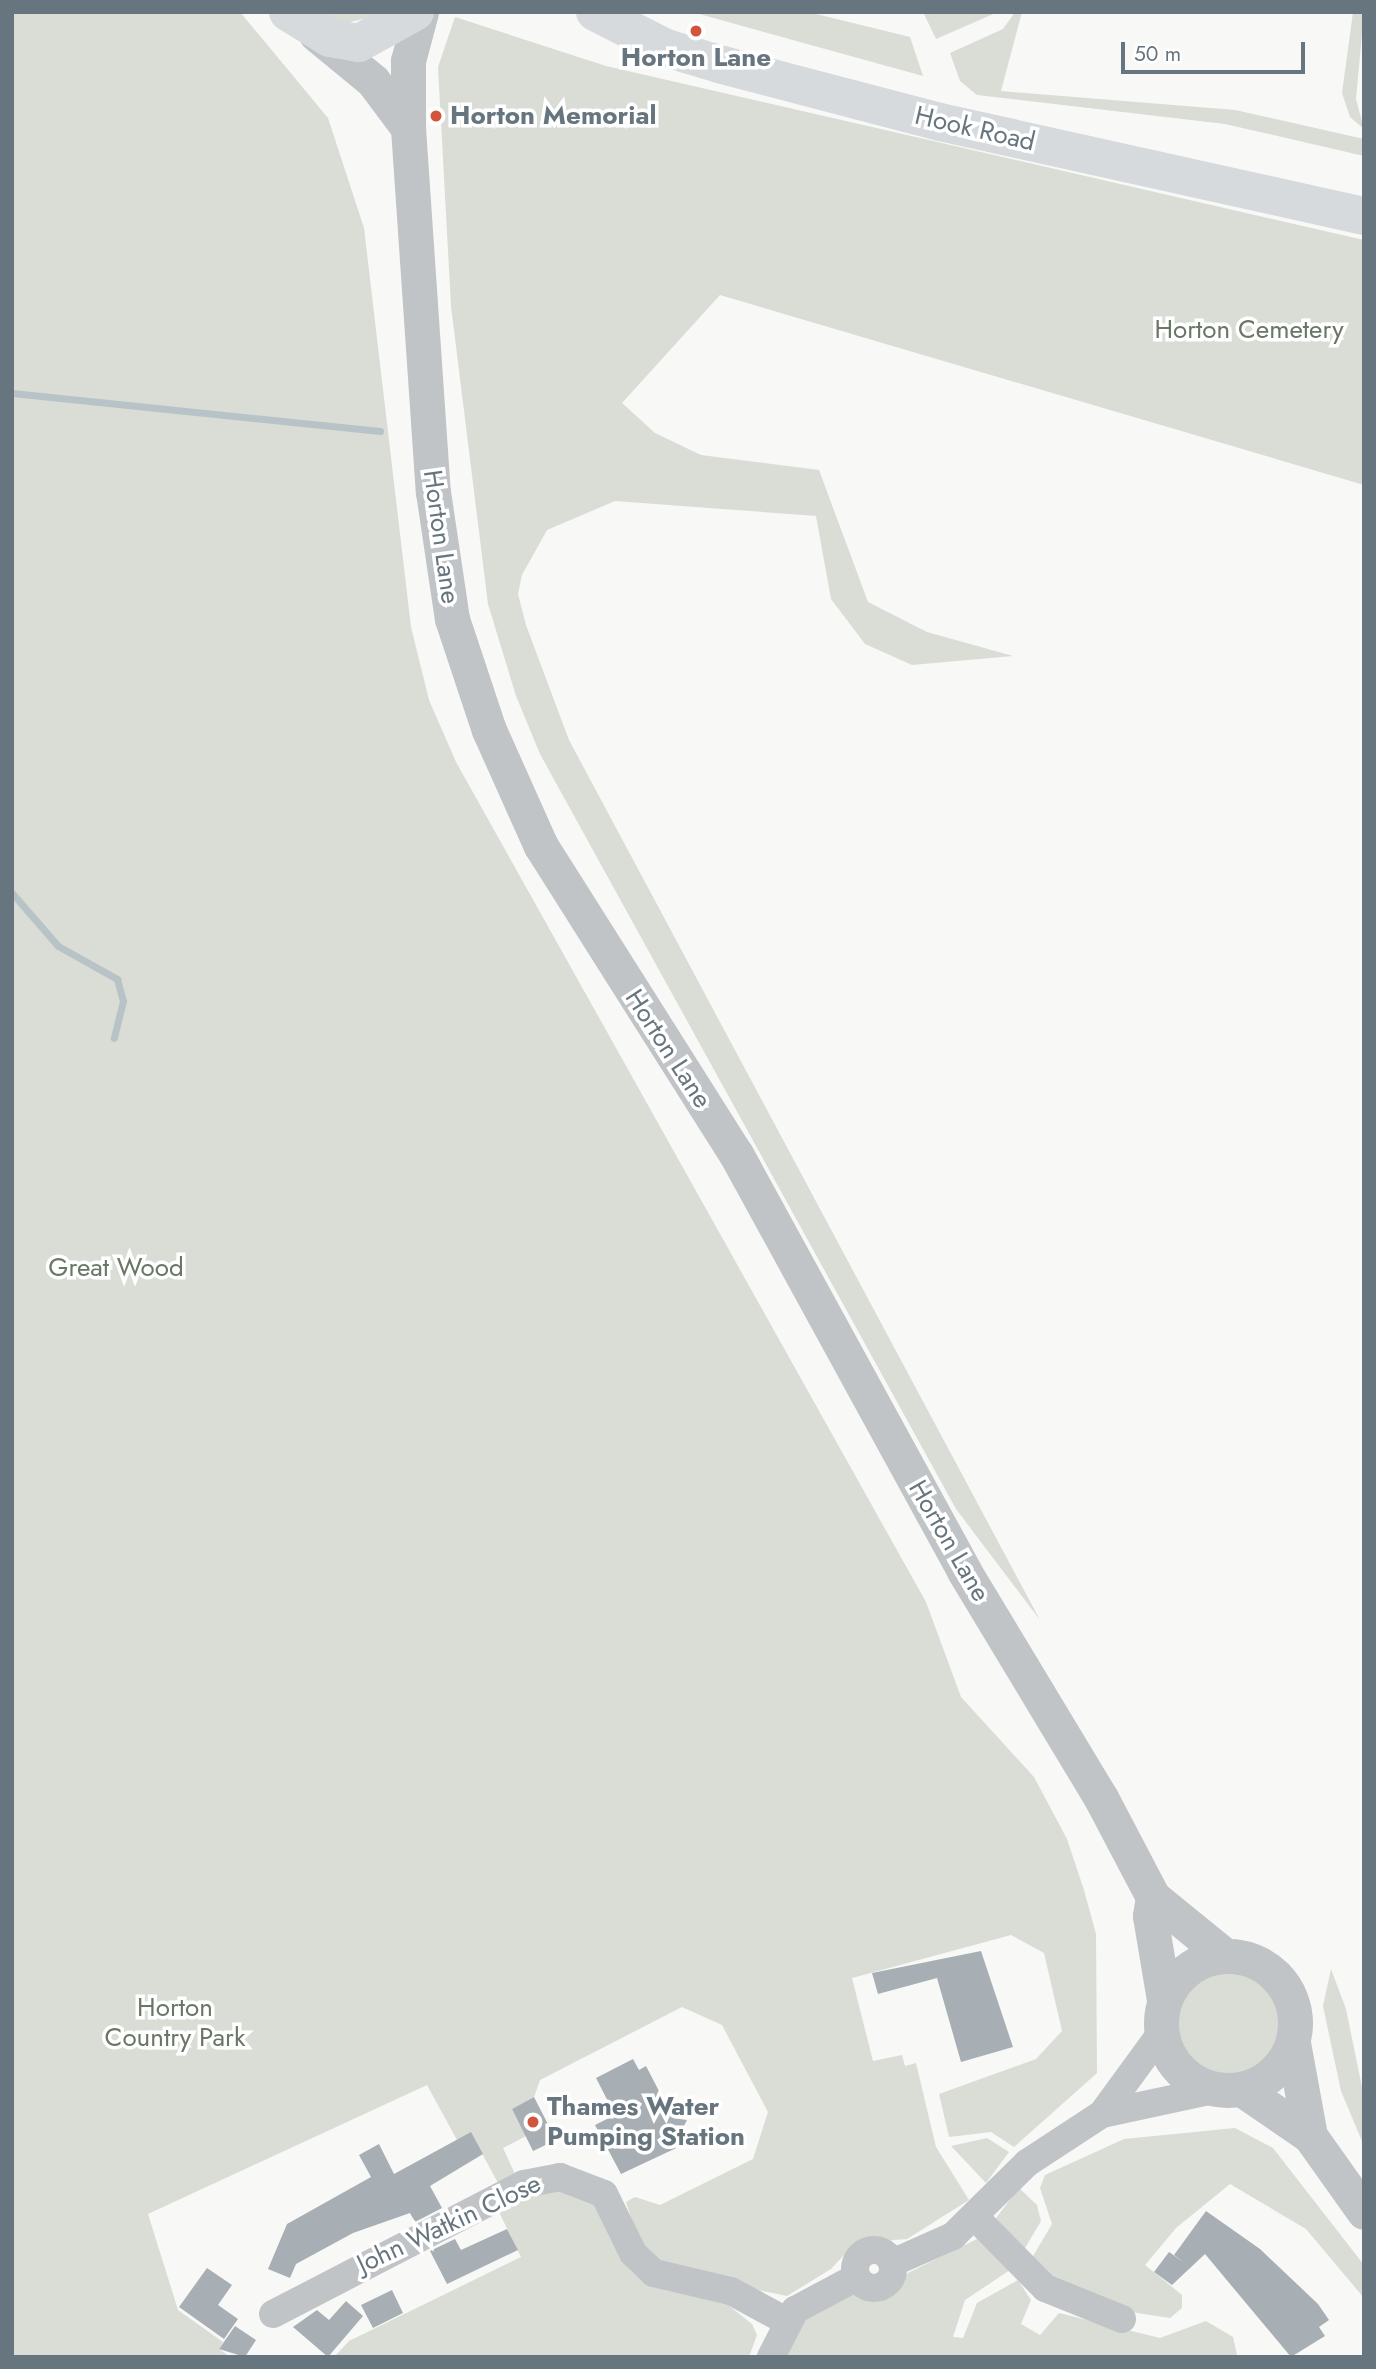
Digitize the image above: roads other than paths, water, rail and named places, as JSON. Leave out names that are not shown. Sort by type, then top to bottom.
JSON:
[{"type":"main road","points":[[300,22],[359,43],[415,12]]},
{"type":"main road","name":"Hook Road","points":[[595,12],[666,48],[732,67],[940,122],[1364,216]]},
{"type":"street","name":"Horton Lane","points":[[421,12],[408,61],[408,128],[433,492],[452,620],[489,730],[541,846],[736,1154],[964,1571],[1153,1897],[1224,1955]]},
{"type":"street","points":[[300,22],[359,66],[408,128]]},
{"type":"street","points":[[1153,1897],[1150,1916],[1170,2059],[1189,2079],[1229,2090],[1310,2136],[1364,2212]]},
{"type":"street","points":[[1102,2114],[1162,2016],[1182,1973],[1224,1955],[1272,1972],[1292,2004],[1293,2043],[1310,2136]]},
{"type":"street","points":[[771,2357],[786,2322],[815,2294],[858,2277],[867,2286],[882,2286],[891,2277],[892,2263],[944,2241],[975,2217],[1027,2163],[1102,2114],[1229,2090],[1273,2072],[1293,2043]]},
{"type":"street","name":"John Watkin Close","points":[[274,2314],[517,2188],[560,2177],[604,2194],[628,2245],[654,2273],[731,2291],[786,2322]]},
{"type":"street","points":[[975,2217],[1051,2292],[1122,2319]]},
{"type":"waterway","points":[[12,393],[380,431]]},
{"type":"waterway","points":[[12,893],[58,946],[117,979],[123,1001],[114,1038]]},
{"type":"place","name":"Horton Lane","points":[[696,31]]},
{"type":"place","name":"Horton Memorial","points":[[436,116]]},
{"type":"place","name":"Thames Water Pumping Station","points":[[533,2122]]},
{"type":"park label","name":"Horton Cemetery","points":[[1249,330]]},
{"type":"park label","name":"Great Wood","points":[[116,1268]]},
{"type":"park label","name":"Horton Country Park","points":[[175,2023]]}]
